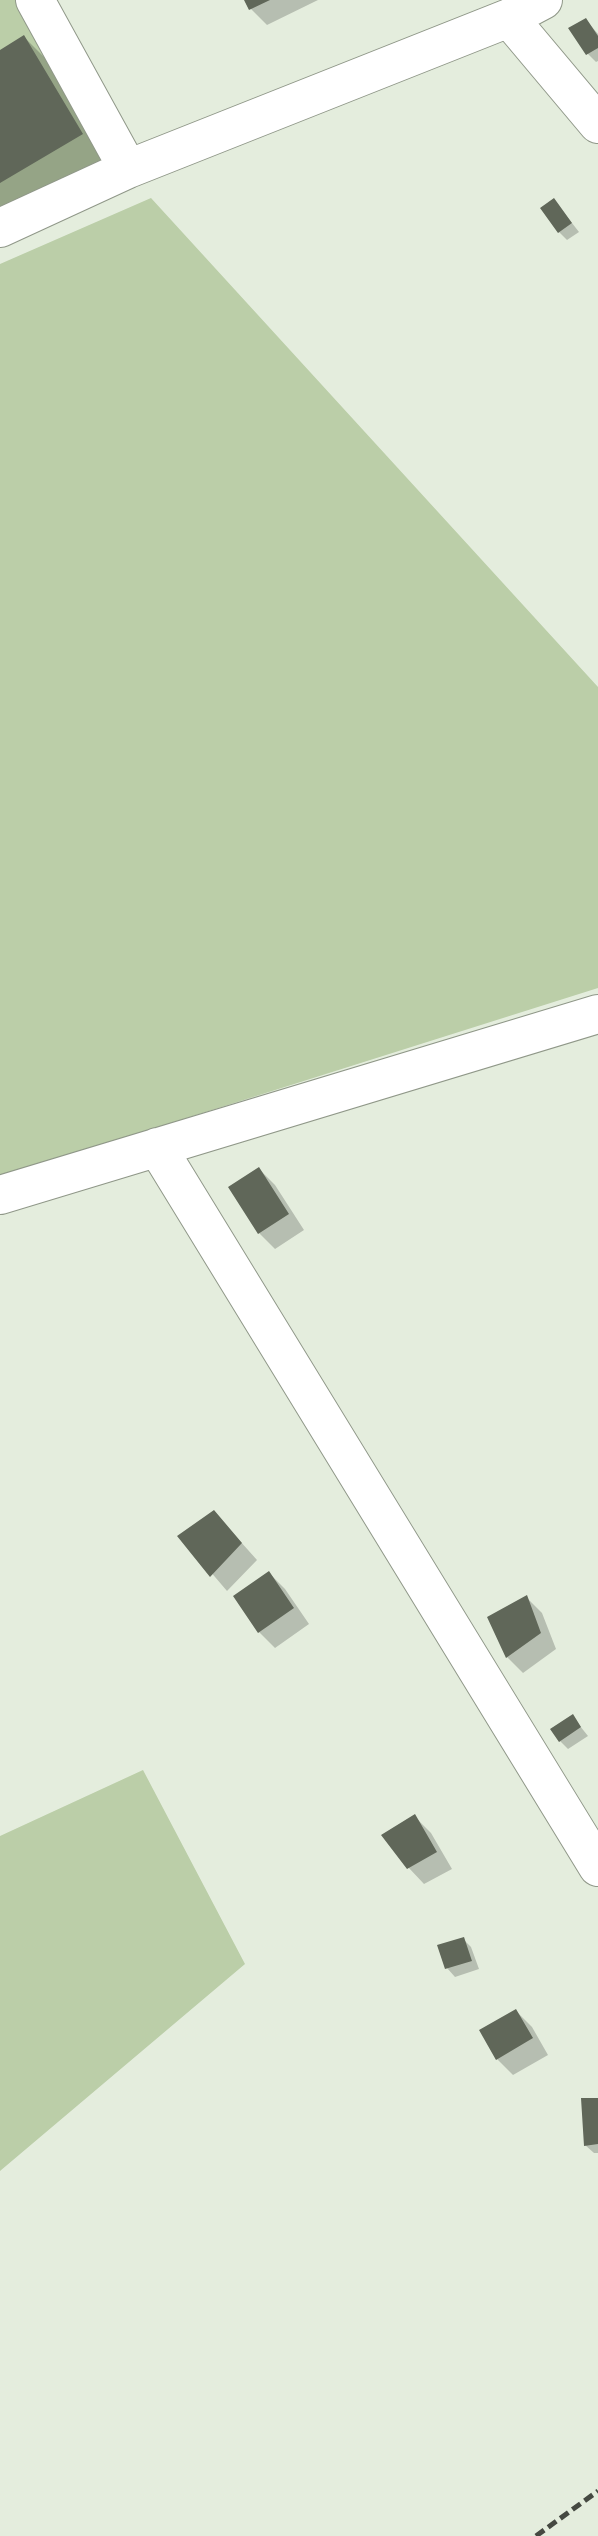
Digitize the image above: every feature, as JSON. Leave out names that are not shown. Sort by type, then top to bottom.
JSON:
[{"type":"street","points":[[36,0],[128,169]]},
{"type":"street","points":[[0,228],[128,169],[509,18],[543,0]]},
{"type":"street","points":[[509,18],[598,124]]},
{"type":"street","points":[[0,1195],[598,1014]]},
{"type":"street","points":[[157,1147],[598,1867]]},
{"type":"green space","points":[[0,0],[21,0],[105,158],[0,207]]},
{"type":"green space","points":[[151,198],[598,687],[598,988],[0,1177],[0,264]]},
{"type":"green space","points":[[143,1770],[245,1964],[0,2171],[0,1836]]},
{"type":"building","points":[[244,0],[270,0],[249,10]]},
{"type":"building","points":[[586,18],[598,36],[598,48],[586,55],[568,28]]},
{"type":"building","points":[[24,35],[83,134],[0,183],[0,50]]},
{"type":"building","points":[[554,198],[572,223],[558,233],[540,208]]},
{"type":"building","points":[[259,1167],[289,1214],[258,1234],[228,1187]]},
{"type":"building","points":[[214,1510],[242,1543],[210,1577],[177,1536]]},
{"type":"building","points":[[269,1571],[294,1608],[258,1633],[233,1596]]},
{"type":"building","points":[[527,1595],[541,1633],[506,1658],[487,1617]]},
{"type":"building","points":[[573,1714],[581,1727],[559,1742],[550,1729]]},
{"type":"building","points":[[415,1814],[437,1852],[407,1869],[381,1835]]},
{"type":"building","points":[[464,1937],[472,1961],[445,1969],[437,1945]]},
{"type":"building","points":[[516,2009],[533,2038],[496,2060],[479,2030]]},
{"type":"building","points":[[581,2098],[598,2098],[598,2144],[584,2146]]},
{"type":"railway","points":[[536,2536],[598,2491]]}]
